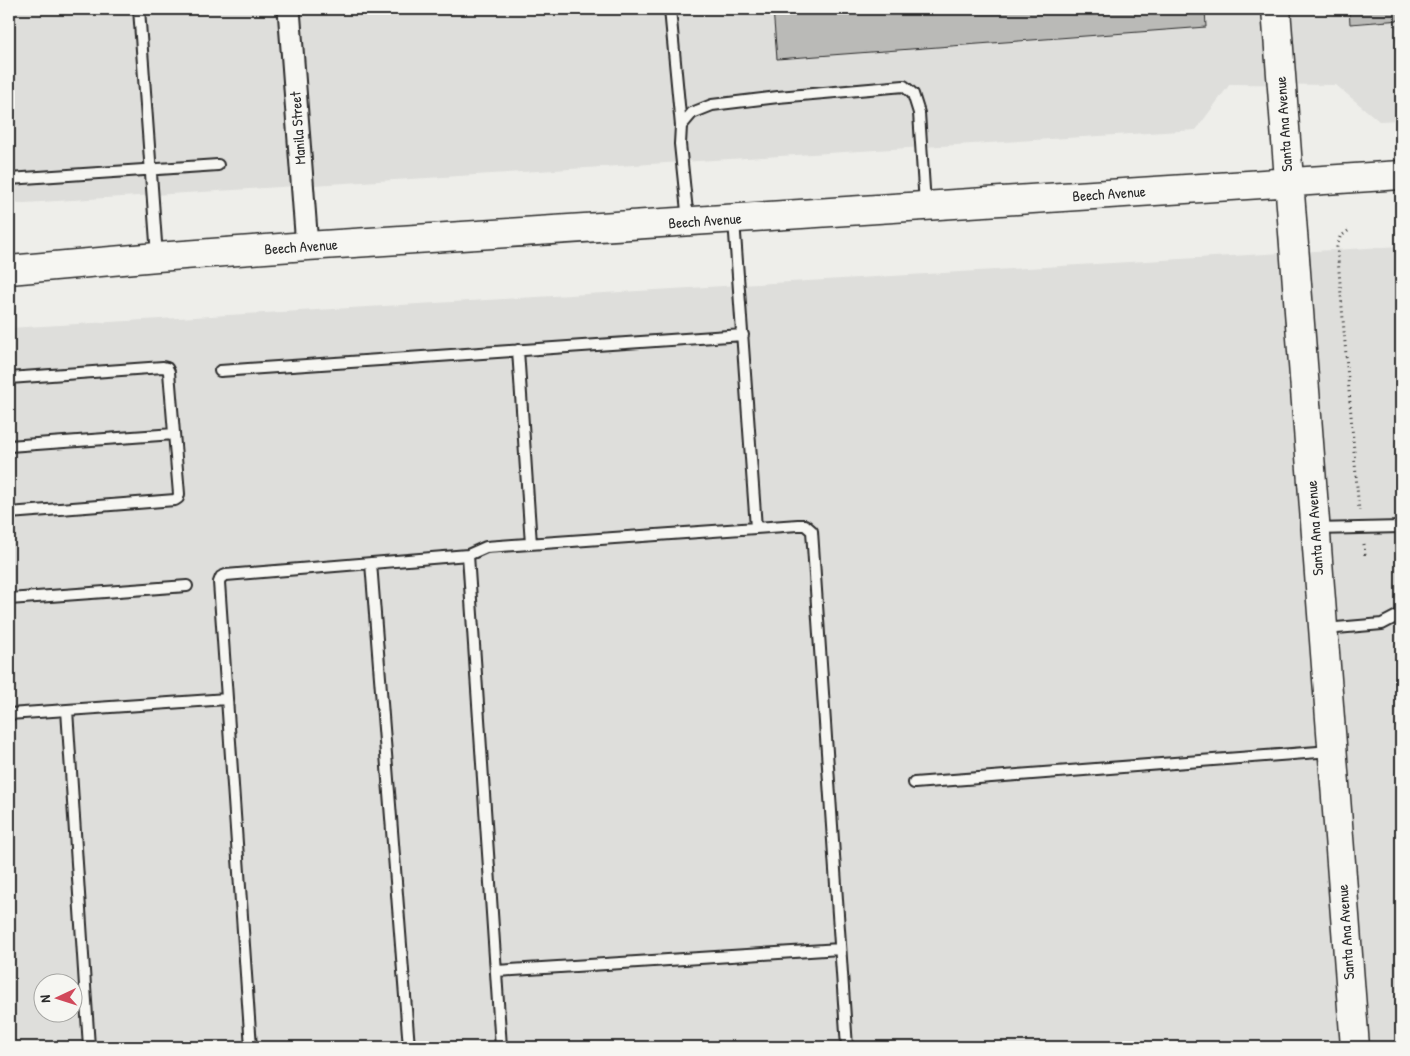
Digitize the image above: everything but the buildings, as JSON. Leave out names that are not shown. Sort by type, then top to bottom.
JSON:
[{"type":"main road","name":"Santa Ana Avenue","points":[[1276,9],[1354,1047]]},
{"type":"main road","name":"Beech Avenue","points":[[9,270],[307,246],[1401,176]]},
{"type":"street","name":"Manila Street","points":[[289,9],[307,246]]},
{"type":"lane","points":[[139,9],[157,257]]},
{"type":"lane","points":[[670,9],[682,126],[680,144],[688,222]]},
{"type":"lane","points":[[682,126],[692,113],[712,105],[904,86],[914,94],[919,113],[925,206]]},
{"type":"lane","points":[[9,179],[218,165]]},
{"type":"lane","points":[[734,219],[756,528]]},
{"type":"lane","points":[[220,371],[743,335]]},
{"type":"lane","points":[[518,350],[531,544]]},
{"type":"lane","points":[[9,378],[167,368],[169,372],[179,494],[175,500],[9,513]]},
{"type":"lane","points":[[9,446],[174,434]]},
{"type":"lane","points":[[251,1047],[219,582],[221,577],[226,575],[468,555],[486,547],[805,525],[812,531],[847,1047]]},
{"type":"lane","points":[[1315,529],[1401,528]]},
{"type":"lane","points":[[468,555],[501,1047]]},
{"type":"lane","points":[[371,563],[409,1047]]},
{"type":"lane","points":[[9,599],[187,586]]},
{"type":"lane","points":[[1323,629],[1382,624],[1401,614]]},
{"type":"lane","points":[[9,714],[227,699]]},
{"type":"lane","points":[[67,710],[89,1047]]},
{"type":"lane","points":[[914,783],[1332,751]]},
{"type":"lane","points":[[496,972],[840,949]]},
{"type":"path","points":[[1348,232],[1340,237],[1337,247],[1357,501],[1365,555]]},
{"type":"shaded area","points":[[9,9],[1401,9],[1401,120],[1379,121],[1336,85],[1230,84],[1196,130],[9,204]]},
{"type":"shaded area","points":[[1401,246],[1401,1047],[9,1047],[9,328]]}]
